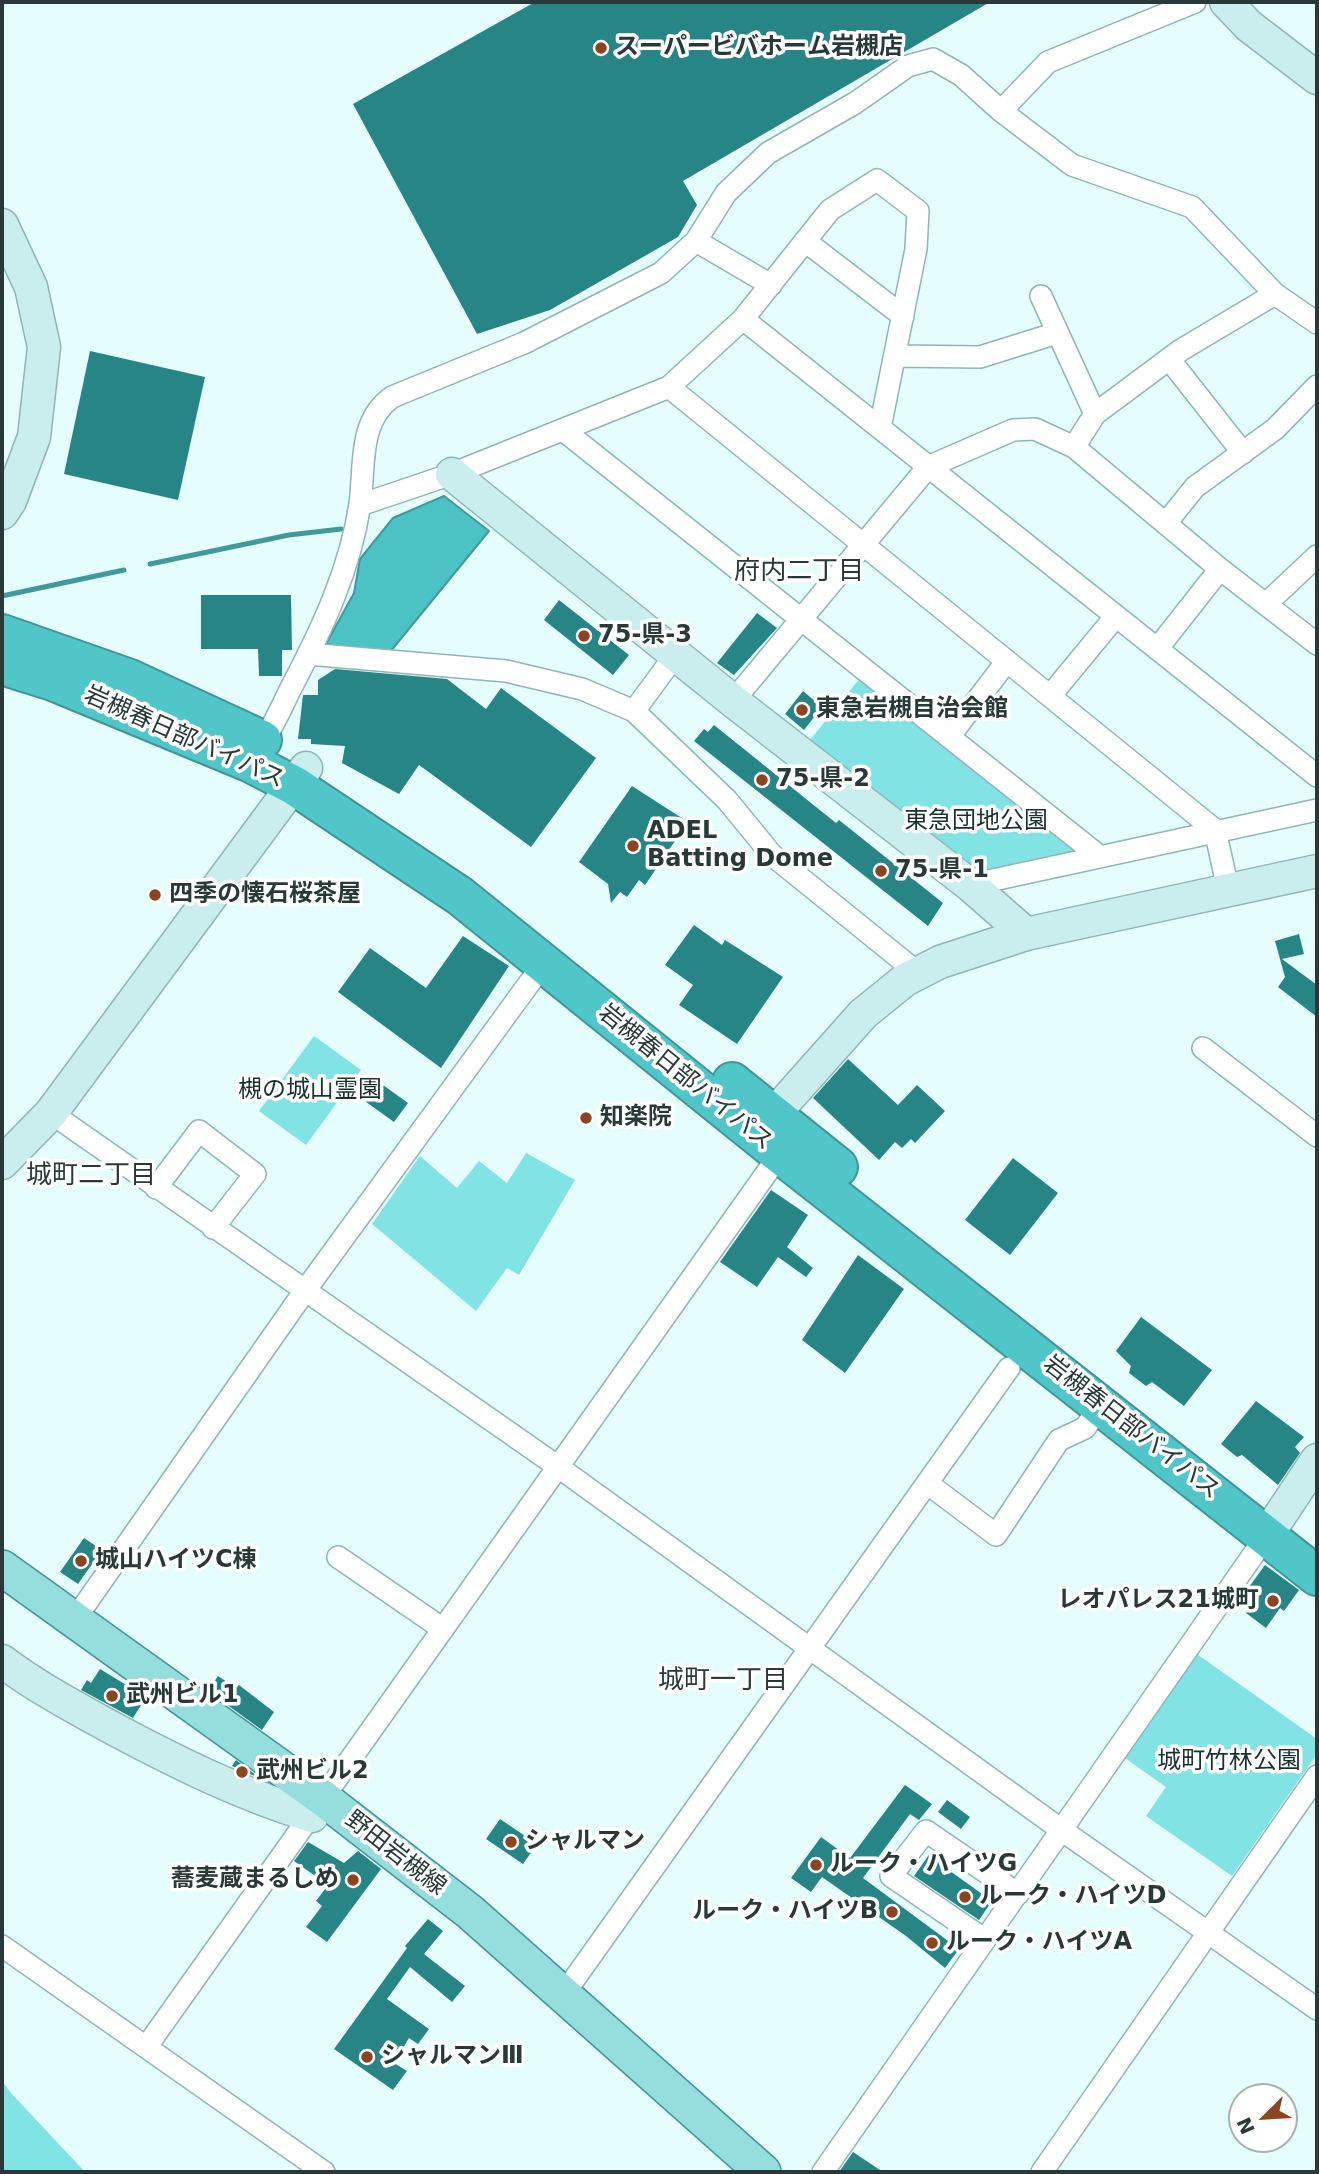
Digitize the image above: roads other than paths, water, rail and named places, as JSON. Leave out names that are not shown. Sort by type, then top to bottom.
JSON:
[{"type":"highway","name":"岩槻春日部バイパス","points":[[2,634],[130,679],[474,881],[774,1114],[1273,1525],[1317,1576]]},
{"type":"highway","name":"岩槻春日部バイパス","points":[[2,665],[256,751]]},
{"type":"highway","name":"岩槻春日部バイパス","points":[[300,777],[460,896],[780,1154],[1101,1405],[1273,1525],[1317,1546]]},
{"type":"main road","name":"野田岩槻線","points":[[2,1568],[75,1619],[318,1807],[475,1916],[762,2172]]},
{"type":"street","points":[[1001,111],[1048,62],[1195,2]]},
{"type":"street","points":[[1226,2],[1249,26],[1317,78]]},
{"type":"street","points":[[256,751],[334,600],[350,553],[369,422],[379,406],[392,397],[565,323],[661,273],[696,242],[726,193],[768,153],[855,103],[908,66],[933,59],[961,75],[1001,111],[1072,165],[1192,208],[1275,294],[1317,323]]},
{"type":"street","points":[[359,505],[452,474],[669,387],[743,320],[830,210],[877,180],[918,211],[916,249],[880,428]]},
{"type":"street","points":[[2,225],[31,286],[44,347],[34,437],[10,501],[2,513]]},
{"type":"street","points":[[696,242],[771,285]]},
{"type":"street","points":[[805,242],[903,316]]},
{"type":"street","points":[[1074,447],[1095,414],[1169,359],[1275,294]]},
{"type":"street","points":[[1041,296],[1095,414]]},
{"type":"street","points":[[743,320],[1317,776]]},
{"type":"street","points":[[895,356],[981,357],[1057,333]]},
{"type":"street","points":[[1169,359],[1243,453]]},
{"type":"street","points":[[1167,523],[1195,487],[1275,429],[1317,386]]},
{"type":"street","points":[[669,387],[1215,830],[1228,889]]},
{"type":"street","points":[[733,701],[929,467],[1013,430],[1035,429],[1074,447],[1220,569],[1317,644]]},
{"type":"street","points":[[563,430],[1100,856]]},
{"type":"street","points":[[452,474],[733,701],[970,885],[1026,934]]},
{"type":"street","points":[[1266,604],[1317,556]]},
{"type":"street","points":[[1157,649],[1220,569]]},
{"type":"street","points":[[1050,696],[1116,616]]},
{"type":"street","points":[[308,654],[506,671],[582,689],[634,710],[727,800],[772,855],[918,973]]},
{"type":"street","points":[[634,710],[676,654]]},
{"type":"street","points":[[949,737],[1007,661]]},
{"type":"street","points":[[2,1163],[51,1113],[300,777]]},
{"type":"street","points":[[970,885],[1317,810]]},
{"type":"street","points":[[774,1114],[863,1014],[905,980],[918,973],[974,949],[1026,934],[1317,871]]},
{"type":"street","points":[[75,1619],[304,1292],[544,963]]},
{"type":"street","points":[[1203,1048],[1317,1136]]},
{"type":"street","points":[[51,1113],[557,1466],[1063,1831],[1317,2008]]},
{"type":"street","points":[[156,1188],[199,1131],[255,1174],[213,1228]]},
{"type":"street","points":[[148,2046],[780,1154]]},
{"type":"street","points":[[563,1994],[1009,1368]]},
{"type":"street","points":[[927,1483],[996,1535],[1059,1440],[1085,1428],[1101,1405]]},
{"type":"street","points":[[823,2172],[1063,1831],[1317,1460]]},
{"type":"street","points":[[338,1557],[443,1629]]},
{"type":"street","points":[[2,1661],[37,1687],[175,1762],[259,1800],[318,1807]]},
{"type":"street","points":[[1042,2172],[1317,1776]]},
{"type":"street","points":[[985,1940],[891,1876],[926,1832],[1018,1894]]},
{"type":"street","points":[[2,1946],[324,2172]]},
{"type":"waterway","points":[[150,564],[289,535],[341,529]]},
{"type":"waterway","points":[[2,596],[124,570]]},
{"type":"place","name":"スーパービバホーム岩槻店","points":[[601,48]]},
{"type":"place","name":"75-県-3","points":[[584,636]]},
{"type":"place","name":"東急岩槻自治会館","points":[[802,710]]},
{"type":"place","name":"75-県-2","points":[[762,780]]},
{"type":"place","name":"ADEL Batting Dome","points":[[633,846]]},
{"type":"place","name":"75-県-1","points":[[881,871]]},
{"type":"place","name":"四季の懐石桜茶屋","points":[[155,895]]},
{"type":"place","name":"知楽院","points":[[586,1118]]},
{"type":"place","name":"城山ハイツC棟","points":[[81,1561]]},
{"type":"place","name":"レオパレス21城町","points":[[1273,1601]]},
{"type":"place","name":"武州ビル1","points":[[112,1696]]},
{"type":"place","name":"武州ビル2","points":[[242,1772]]},
{"type":"place","name":"シャルマン","points":[[511,1842]]},
{"type":"place","name":"ルーク・ハイツG","points":[[816,1865]]},
{"type":"place","name":"蕎麦蔵まるしめ","points":[[353,1880]]},
{"type":"place","name":"ルーク・ハイツD","points":[[965,1897]]},
{"type":"place","name":"ルーク・ハイツB","points":[[892,1912]]},
{"type":"place","name":"ルーク・ハイツA","points":[[932,1943]]},
{"type":"place","name":"シャルマンⅢ","points":[[367,2057]]},
{"type":"district","name":"府内二丁目","points":[[799,572]]},
{"type":"district","name":"城町二丁目","points":[[91,1176]]},
{"type":"district","name":"城町一丁目","points":[[723,1681]]},
{"type":"park label","name":"東急団地公園","points":[[976,822]]},
{"type":"park label","name":"槻の城山霊園","points":[[310,1091]]},
{"type":"park label","name":"城町竹林公園","points":[[1229,1762]]}]
